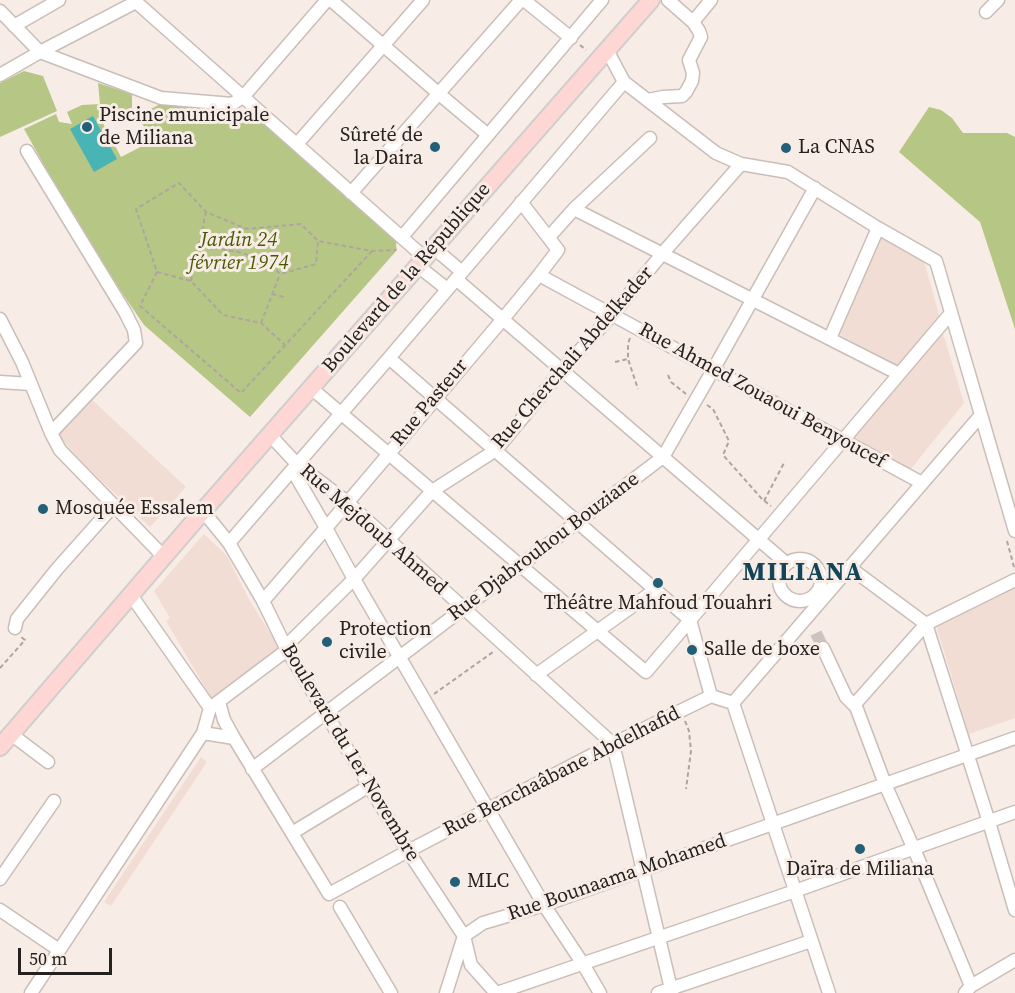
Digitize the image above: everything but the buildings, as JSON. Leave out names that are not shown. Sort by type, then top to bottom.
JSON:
[{"type":"main road","name":"Boulevard de la République","points":[[5,741],[203,511],[651,0]]},
{"type":"street","points":[[14,26],[59,0]]},
{"type":"street","points":[[0,11],[40,52],[160,98],[232,104],[243,97],[329,0],[488,135]]},
{"type":"street","points":[[297,144],[423,0]]},
{"type":"street","points":[[351,193],[522,0],[571,38]]},
{"type":"street","points":[[401,244],[488,135],[602,0]]},
{"type":"street","points":[[648,100],[682,96],[686,92],[693,73],[688,60],[701,37],[693,22],[668,0]]},
{"type":"street","points":[[693,22],[711,0]]},
{"type":"street","points":[[986,12],[998,0]]},
{"type":"street","points":[[0,75],[136,2],[351,193],[401,244],[459,275],[503,319],[786,563]]},
{"type":"street","points":[[607,50],[624,82],[716,153],[741,164],[788,172],[936,261],[1015,531]]},
{"type":"street","points":[[229,543],[624,82]]},
{"type":"street","points":[[521,202],[549,237],[574,209],[650,138]]},
{"type":"street","points":[[27,152],[125,312],[134,330],[136,342],[51,433]]},
{"type":"street","name":"Rue Cherchali Abdelkader","points":[[215,705],[287,650],[291,641],[354,579],[432,491],[496,450],[562,370],[741,164]]},
{"type":"street","points":[[663,457],[815,188]]},
{"type":"street","points":[[574,209],[900,374]]},
{"type":"street","points":[[830,338],[878,228]]},
{"type":"street","name":"Rue Pasteur","points":[[263,601],[539,275],[558,249],[549,237]]},
{"type":"street","points":[[426,257],[447,289]]},
{"type":"street","name":"Rue Ahmed Zouaoui Benyoucef","points":[[539,275],[922,483]]},
{"type":"street","points":[[311,388],[646,672],[951,313]]},
{"type":"street","points":[[0,319],[22,362],[60,450],[164,556]]},
{"type":"street","points":[[389,358],[690,620],[711,696],[733,703]]},
{"type":"street","points":[[0,382],[31,384]]},
{"type":"street","points":[[733,703],[821,595],[849,567],[981,415]]},
{"type":"street","name":"Rue Mejdoub Ahmed","points":[[270,435],[297,464],[347,502],[612,744]]},
{"type":"street","name":"Rue Djabrouhou Bouziane","points":[[252,769],[663,457]]},
{"type":"street","points":[[297,464],[297,478],[354,579],[544,905],[600,993]]},
{"type":"street","points":[[15,628],[16,619],[114,505]]},
{"type":"street","name":"Boulevard du 1er Novembre","points":[[203,511],[229,543],[263,601],[287,650],[408,851],[464,936],[471,965],[496,993]]},
{"type":"street","points":[[801,558],[815,564],[822,578],[821,595],[806,601],[791,600],[785,596],[778,583],[781,569],[793,559],[801,558]]},
{"type":"street","points":[[849,567],[926,624],[1015,910]]},
{"type":"street","points":[[855,705],[926,624],[1015,580]]},
{"type":"street","points":[[536,675],[655,590]]},
{"type":"street","points":[[131,595],[215,705],[292,833],[369,786]]},
{"type":"street","points":[[823,648],[846,697],[855,705],[968,990],[1015,960]]},
{"type":"street","name":"Rue Benchaâbane Abdelhafid","points":[[292,833],[329,894],[612,744],[711,696]]},
{"type":"street","points":[[733,703],[829,993]]},
{"type":"street","points":[[30,993],[202,733],[215,705]]},
{"type":"street","points":[[202,733],[234,738]]},
{"type":"street","name":"Rue Bounaama Mohamed","points":[[464,936],[483,923],[544,905],[1015,738]]},
{"type":"street","points":[[5,741],[48,762]]},
{"type":"street","points":[[612,744],[671,991]]},
{"type":"street","points":[[0,879],[54,801]]},
{"type":"street","points":[[496,993],[795,891],[1015,812]]},
{"type":"street","points":[[340,908],[391,993]]},
{"type":"street","points":[[0,910],[59,950]]},
{"type":"street","points":[[446,993],[464,936]]},
{"type":"street","points":[[658,993],[671,991],[811,940]]},
{"type":"path","points":[[372,251],[241,393],[140,306],[157,272],[136,209],[179,183],[206,212],[247,229],[301,224],[318,241],[372,251],[401,244]]},
{"type":"path","points":[[190,281],[206,212]]},
{"type":"path","points":[[280,274],[316,264],[318,241]]},
{"type":"path","points":[[199,245],[243,253],[270,263],[280,274]]},
{"type":"path","points":[[157,272],[190,281],[224,315],[261,323],[285,345]]},
{"type":"path","points":[[261,323],[280,274]]},
{"type":"path","points":[[272,294],[284,297]]},
{"type":"path","points":[[637,328],[629,340],[627,352],[638,389]]},
{"type":"path","points":[[615,362],[628,359]]},
{"type":"path","points":[[668,375],[676,386],[713,409],[729,441],[723,455],[780,514]]},
{"type":"path","points":[[765,501],[785,461]]},
{"type":"path","points":[[0,668],[25,640],[18,635],[15,628]]},
{"type":"path","points":[[425,700],[489,655]]},
{"type":"path","points":[[680,711],[689,731],[691,751],[686,789]]},
{"type":"shaded area","points":[[878,236],[924,261],[940,318],[898,367],[839,334]]},
{"type":"shaded area","points":[[942,330],[964,403],[910,470],[852,438]]},
{"type":"shaded area","points":[[91,399],[186,487],[150,527],[83,463],[58,435]]},
{"type":"shaded area","points":[[204,534],[227,556],[250,601],[280,649],[212,699],[166,621],[170,618],[154,591]]},
{"type":"shaded area","points":[[1015,587],[1015,718],[969,734],[936,625]]},
{"type":"shaded area","points":[[201,757],[207,762],[111,906],[104,902]]},
{"type":"green space","points":[[24,71],[43,76],[57,111],[0,137],[0,83]]},
{"type":"green space","name":"Jardin 24 février 1974","points":[[98,83],[132,94],[132,108],[121,114],[117,107],[99,116],[121,157],[152,141],[138,116],[162,103],[257,114],[397,237],[397,250],[250,417],[144,325],[86,240],[24,129],[56,114],[59,122],[72,124],[67,112],[82,105],[100,104]]},
{"type":"green space","points":[[929,107],[941,110],[952,118],[963,133],[1007,133],[1015,137],[1015,329],[980,222],[899,152]]},
{"type":"water","points":[[93,116],[117,159],[94,172],[70,129]]},
{"type":"tunnel","points":[[816,633],[823,648]]},
{"type":"place","name":"Piscine municipale de Miliana","points":[[87,127]]},
{"type":"place","name":"Sûreté de la Daira","points":[[435,147]]},
{"type":"place","name":"La CNAS","points":[[786,148]]},
{"type":"place","name":"Mosquée Essalem","points":[[43,509]]},
{"type":"place","name":"Théâtre Mahfoud Touahri","points":[[658,583]]},
{"type":"place","name":"Protection civile","points":[[327,642]]},
{"type":"place","name":"Salle de boxe","points":[[692,650]]},
{"type":"place","name":"Daïra de Miliana","points":[[860,849]]},
{"type":"place","name":"MLC","points":[[455,882]]},
{"type":"district","name":"MILIANA","points":[[803,573]]}]
